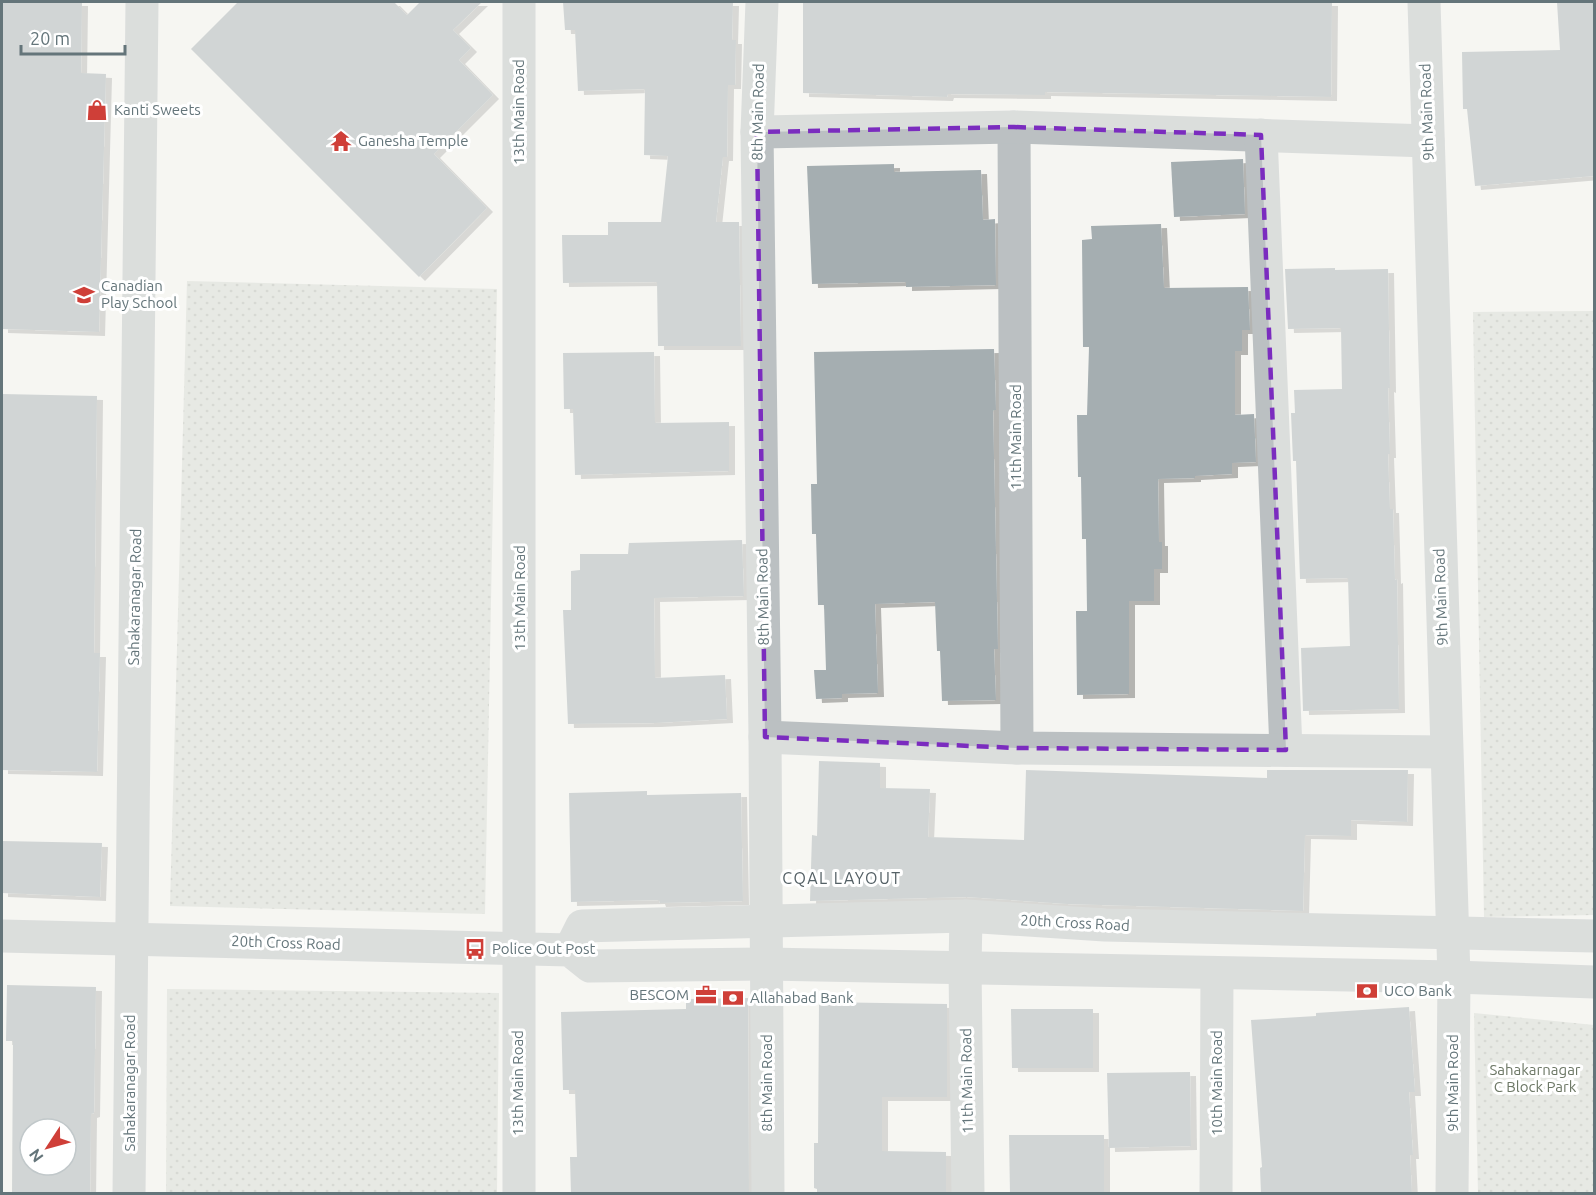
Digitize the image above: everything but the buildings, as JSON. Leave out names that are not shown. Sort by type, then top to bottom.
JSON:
[{"type":"street","name":"Sahakaranagar Road","points":[[129,1194],[142,2]]},
{"type":"street","name":"13th Main Road","points":[[519,2],[519,1194]]},
{"type":"street","name":"8th Main Road","points":[[762,2],[757,132],[768,1194]]},
{"type":"street","name":"9th Main Road","points":[[1424,2],[1454,977],[1452,1194]]},
{"type":"street","points":[[757,132],[1014,127],[1428,141]]},
{"type":"street","name":"11th Main Road","points":[[1014,127],[1017,748]]},
{"type":"street","points":[[1261,135],[1286,750]]},
{"type":"street","points":[[765,737],[1017,748],[1446,752]]},
{"type":"street","name":"20th Cross Road","points":[[2,936],[570,950],[582,926],[966,916],[1105,925],[1594,936]]},
{"type":"street","name":"11th Main Road","points":[[966,916],[968,1194]]},
{"type":"street","points":[[570,950],[590,966],[766,964],[1454,977],[1594,982]]},
{"type":"street","name":"10th Main Road","points":[[1216,1194],[1217,973]]},
{"type":"highlighted area","points":[[1014,127],[1261,135],[1286,750],[1017,748],[765,737],[757,132]]},
{"type":"green space","points":[[187,281],[497,289],[485,914],[170,906]]},
{"type":"green space","points":[[1594,311],[1594,915],[1484,917],[1473,312]]},
{"type":"green space","points":[[167,989],[499,993],[497,1193],[166,1193]]},
{"type":"green space","name":"Sahakarnagar C Block Park","points":[[1474,1013],[1594,1025],[1594,1193],[1478,1193]]},
{"type":"place","name":"Kanti Sweets","points":[[97,110]]},
{"type":"place","name":"Ganesha Temple","points":[[341,141]]},
{"type":"place","name":"Canadian Play School","points":[[84,295]]},
{"type":"place","name":"Police Out Post","points":[[475,949]]},
{"type":"place","name":"UCO Bank","points":[[1367,991]]},
{"type":"place","name":"BESCOM","points":[[706,995]]},
{"type":"place","name":"Allahabad Bank","points":[[733,998]]},
{"type":"district","name":"CQAL LAYOUT","points":[[842,878]]}]
